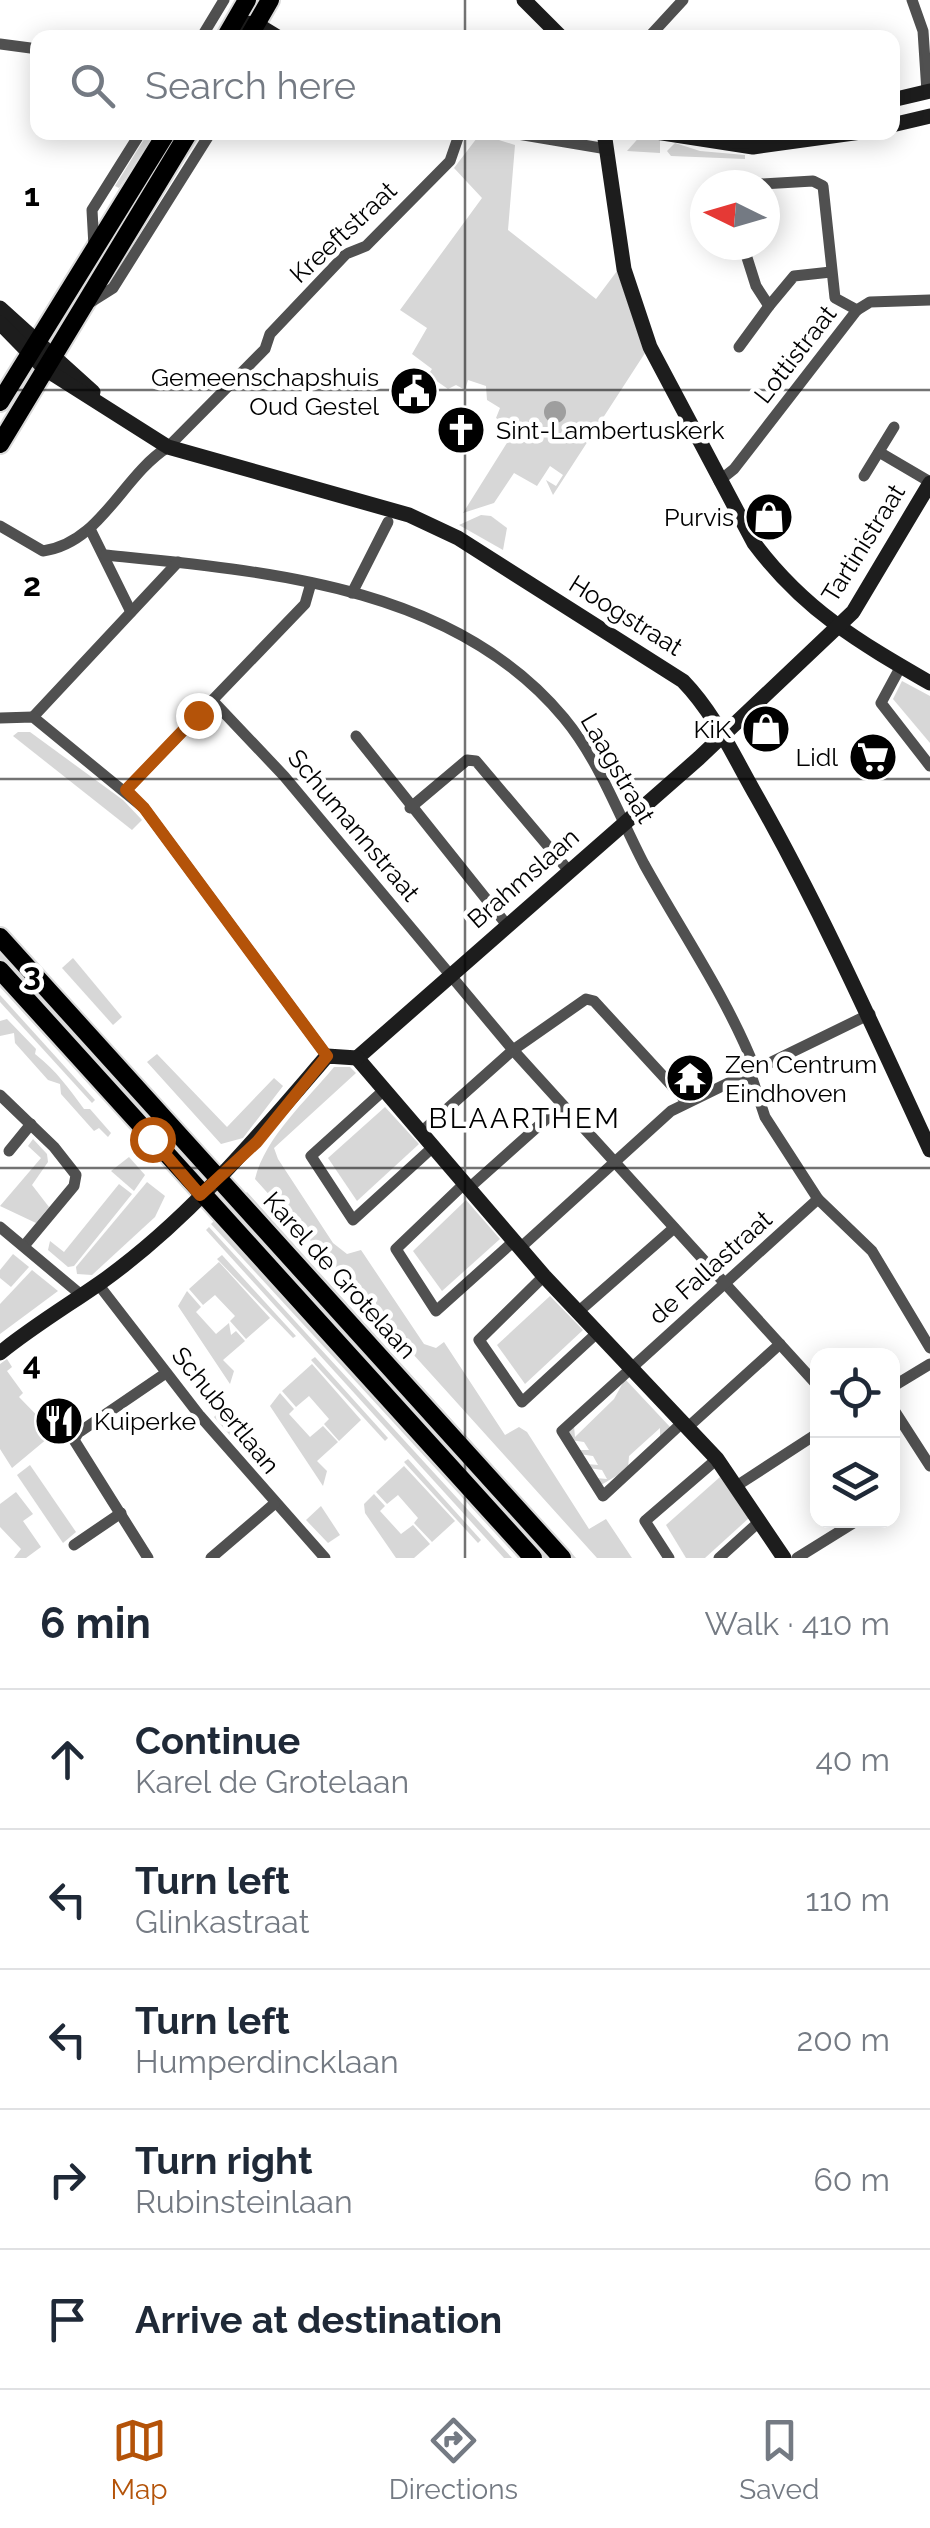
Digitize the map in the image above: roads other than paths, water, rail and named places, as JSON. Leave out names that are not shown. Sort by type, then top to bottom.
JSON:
[{"type":"main road","points":[[229,30],[247,0]]},
{"type":"main road","points":[[252,30],[271,0]]},
{"type":"main road","points":[[0,402],[162,140]]},
{"type":"main road","points":[[0,444],[184,140]]},
{"type":"main road","name":"Karel de Grotelaan","points":[[0,937],[562,1558]]},
{"type":"main road","name":"Karel de Grotelaan","points":[[0,970],[533,1558]]},
{"type":"street","points":[[206,30],[224,0]]},
{"type":"street","points":[[524,0],[554,30]]},
{"type":"street","points":[[655,30],[683,0]]},
{"type":"street","points":[[900,123],[930,115],[924,31],[912,0]]},
{"type":"street","points":[[0,44],[30,48]]},
{"type":"street","points":[[900,98],[929,92]]},
{"type":"street","points":[[94,247],[92,210],[136,140]]},
{"type":"street","points":[[81,308],[113,288],[206,140]]},
{"type":"street","name":"Kreeftstraat","points":[[91,531],[153,457],[168,447],[265,349],[270,334],[346,254],[366,246],[450,161],[457,140]]},
{"type":"street","points":[[606,140],[624,269],[636,308],[650,347],[719,481],[774,570],[836,628],[930,682]]},
{"type":"street","points":[[708,140],[753,147],[803,140]]},
{"type":"street","points":[[780,184],[820,182],[825,193],[836,298],[855,312]]},
{"type":"street","points":[[748,260],[756,286],[769,306]]},
{"type":"street","points":[[739,347],[794,276],[831,272]]},
{"type":"street","name":"Lottistraat","points":[[719,481],[734,470],[855,312],[870,302],[930,300]]},
{"type":"street","name":"Hoogstraat","points":[[0,308],[33,346]]},
{"type":"street","name":"Hoogstraat","points":[[0,323],[111,410],[168,447],[377,504],[458,538],[662,665],[701,700],[809,890],[930,1150]]},
{"type":"street","name":"Tartinistraat","points":[[864,476],[894,427]]},
{"type":"street","name":"Tartinistraat","points":[[722,736],[853,612],[930,482],[879,452]]},
{"type":"street","points":[[352,594],[388,522]]},
{"type":"street","points":[[0,526],[43,552],[91,531],[132,612]]},
{"type":"street","name":"Laagstraat","points":[[105,555],[311,583],[423,615],[475,641],[533,684],[580,740],[722,998],[753,1072],[766,1117],[818,1199],[872,1251],[930,1348]]},
{"type":"street","points":[[33,717],[178,562]]},
{"type":"street","points":[[126,790],[305,604],[311,583]]},
{"type":"street","points":[[900,666],[881,703],[930,766]]},
{"type":"street","name":"Schumannstraat","points":[[212,700],[284,776],[513,1050],[810,1377]]},
{"type":"street","points":[[0,718],[33,717],[144,808],[327,1056],[357,1058],[544,1276],[717,1459],[784,1558]]},
{"type":"street","points":[[356,736],[507,925]]},
{"type":"street","name":"Brahmslaan","points":[[357,1058],[722,736]]},
{"type":"street","points":[[410,808],[467,760],[476,761],[569,871]]},
{"type":"street","points":[[420,1133],[513,1050],[586,999],[594,1001],[686,1101]]},
{"type":"street","points":[[562,1105],[396,1248],[436,1312],[686,1101],[870,1014]]},
{"type":"street","points":[[0,1352],[98,1284],[200,1195],[257,1142],[327,1056]]},
{"type":"street","points":[[383,1091],[312,1156],[353,1220],[432,1148]]},
{"type":"street","points":[[0,1096],[31,1124],[74,1172],[76,1180],[24,1246]]},
{"type":"street","points":[[9,1152],[31,1124]]},
{"type":"street","name":"de Fallastraat","points":[[685,1426],[604,1496],[562,1431],[818,1199]]},
{"type":"street","points":[[0,1227],[80,1294]]},
{"type":"street","points":[[578,1312],[674,1228]]},
{"type":"street","points":[[544,1276],[479,1340],[522,1402],[597,1333]]},
{"type":"street","name":"Schubertlaan","points":[[98,1284],[274,1504],[325,1558]]},
{"type":"street","points":[[685,1426],[780,1344]]},
{"type":"street","points":[[900,1382],[930,1364]]},
{"type":"street","points":[[148,1558],[74,1440],[78,1433],[166,1373]]},
{"type":"street","points":[[900,1419],[930,1466]]},
{"type":"street","points":[[738,1485],[812,1438]]},
{"type":"street","points":[[669,1558],[645,1521],[717,1459]]},
{"type":"street","points":[[212,1558],[274,1504]]},
{"type":"street","points":[[74,1544],[121,1513]]},
{"type":"street","points":[[720,1558],[760,1522]]},
{"type":"street","points":[[797,1558],[845,1528]]},
{"type":"place","name":"Gemeenschapshuis Oud Gestel","points":[[414,391]]},
{"type":"place","name":"Sint-Lambertuskerk","points":[[461,430]]},
{"type":"place","name":"Purvis","points":[[769,517]]},
{"type":"place","name":"KiK","points":[[766,729]]},
{"type":"place","name":"Lidl","points":[[873,757]]},
{"type":"place","name":"Zen Centrum Eindhoven","points":[[690,1078]]},
{"type":"place","name":"Kuiperke","points":[[59,1421]]},
{"type":"district","name":"BLAARTHEM","points":[[525,1118]]}]
